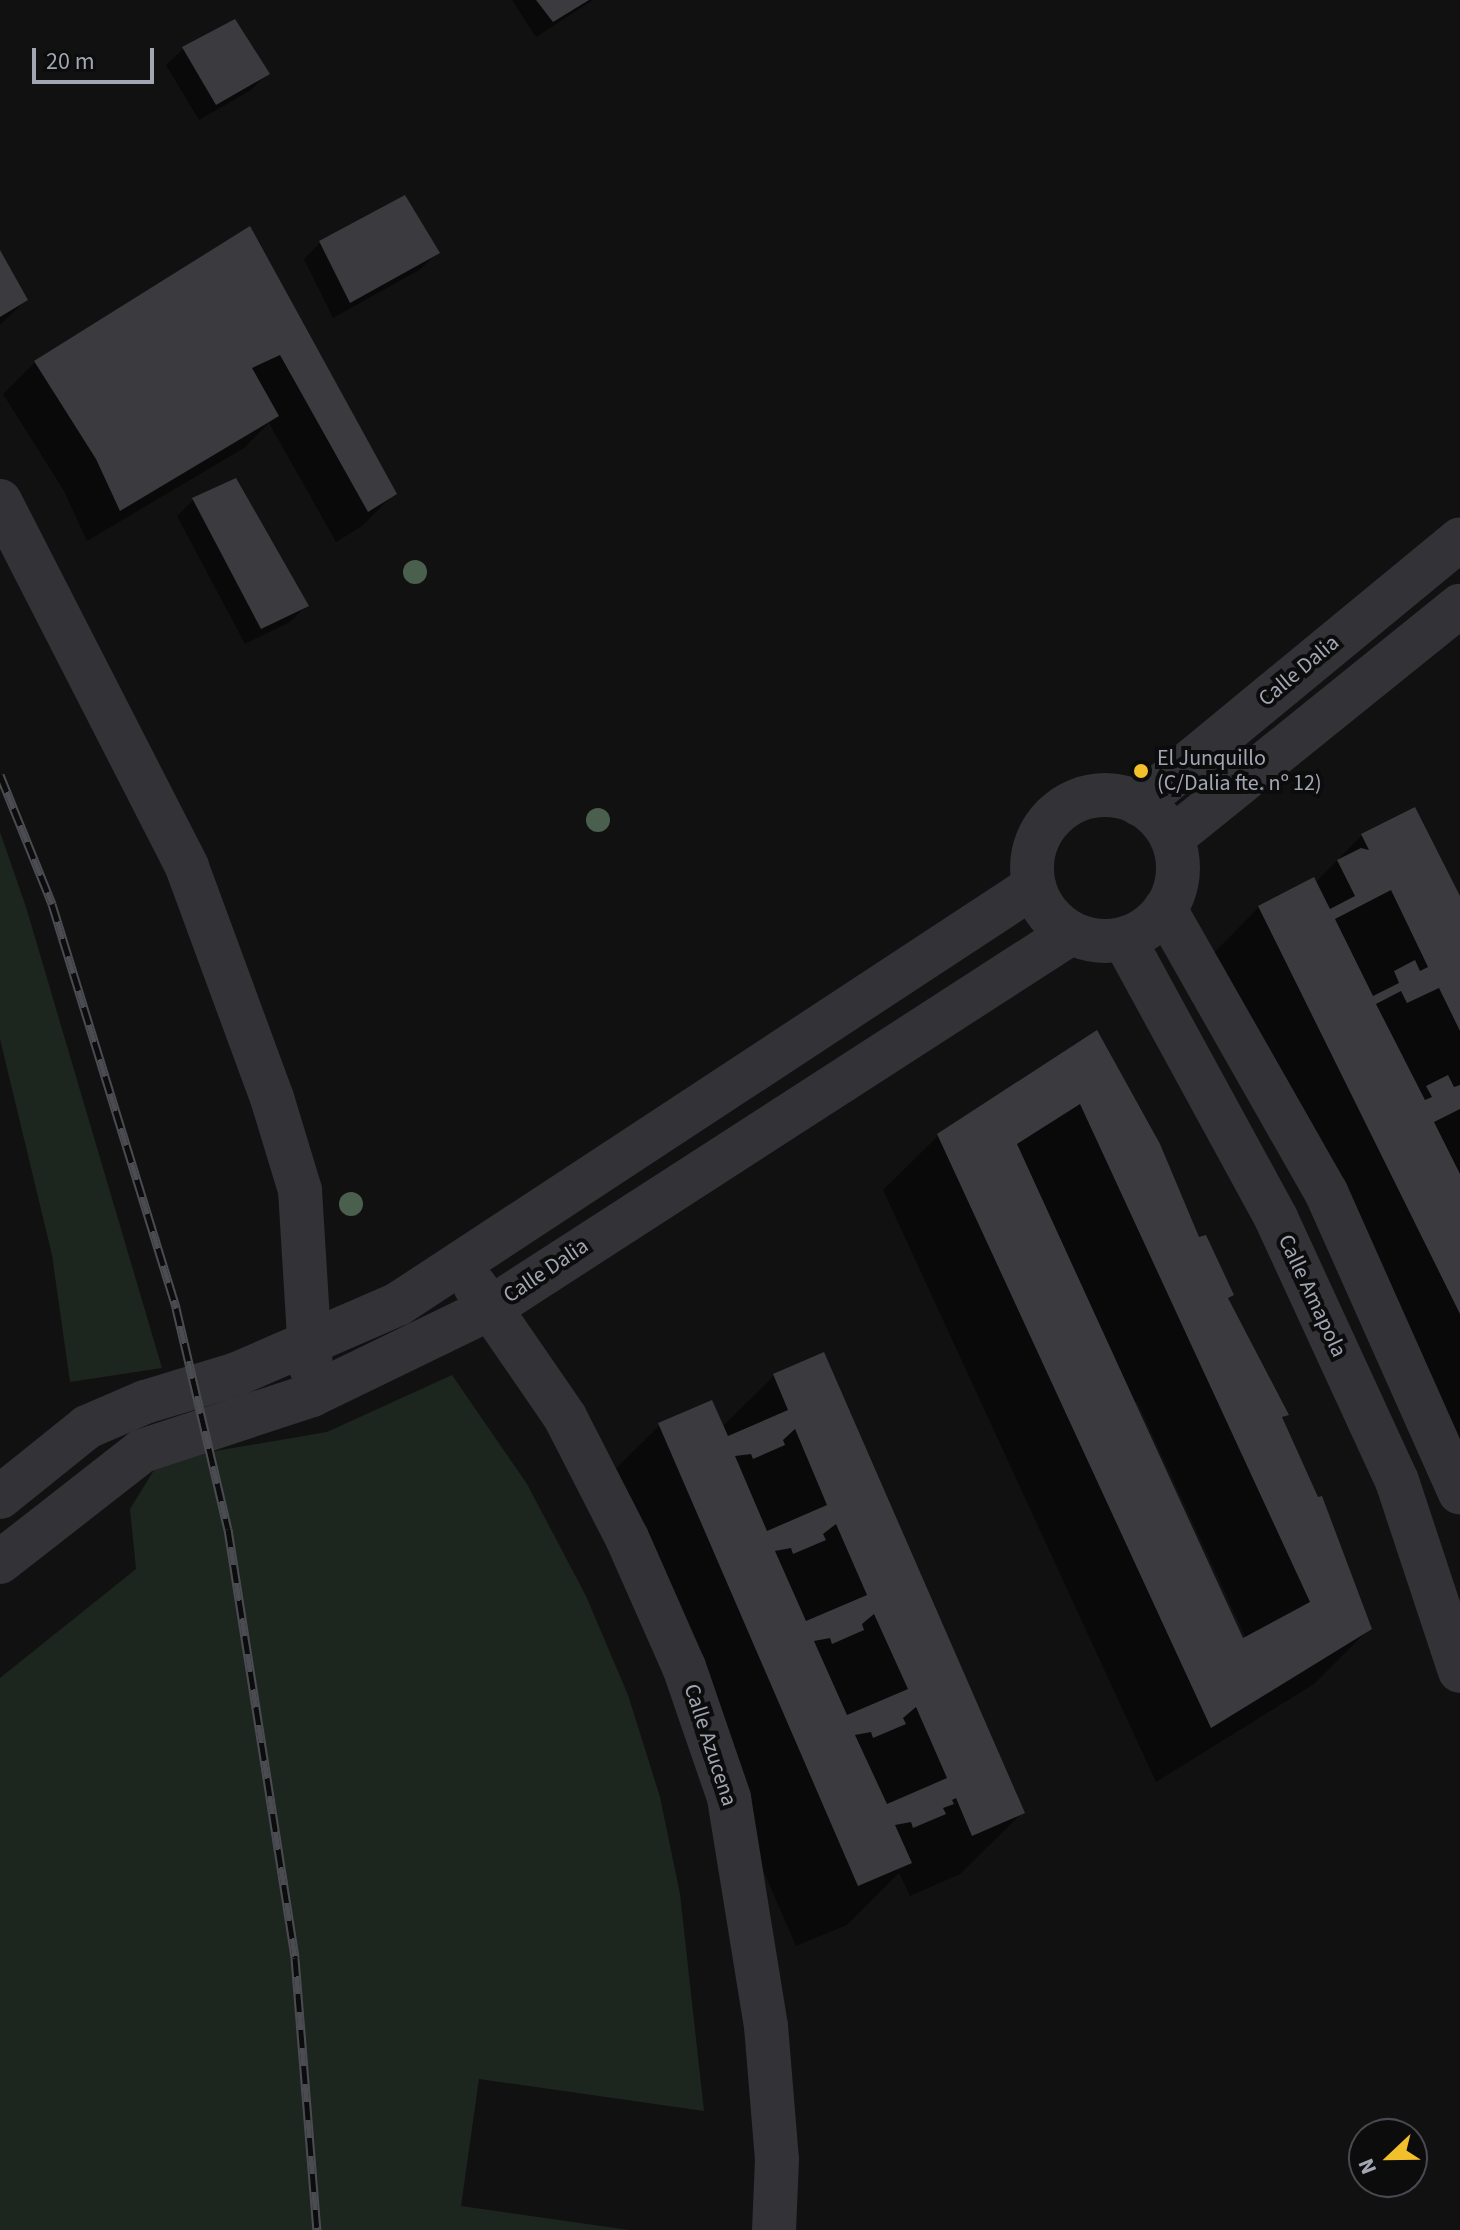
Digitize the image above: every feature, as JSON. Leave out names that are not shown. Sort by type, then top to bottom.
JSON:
[{"type":"street","points":[[0,501],[193,882],[272,1098],[300,1190],[312,1395]]},
{"type":"street","name":"Calle Dalia","points":[[1139,804],[1460,539]]},
{"type":"street","points":[[1172,838],[1460,606]]},
{"type":"street","points":[[1101,794],[1139,804],[1160,819],[1172,838],[1177,882],[1165,909],[1142,932],[1124,939],[1103,942],[1071,933],[1050,917],[1034,886],[1031,861],[1036,841],[1061,809],[1101,794]]},
{"type":"street","points":[[0,1497],[87,1427],[145,1402],[237,1374],[398,1304],[1034,886]]},
{"type":"street","points":[[1165,909],[1326,1192],[1460,1493]]},
{"type":"street","name":"Calle Dalia","points":[[0,1562],[142,1451],[312,1395],[489,1309],[1071,933]]},
{"type":"street","name":"Calle Amapola","points":[[1124,939],[1276,1218],[1397,1481],[1460,1671]]},
{"type":"street","name":"Calle Azucena","points":[[461,1264],[565,1417],[627,1538],[684,1667],[729,1798],[766,2026],[777,2159],[774,2230]]},
{"type":"shaded area","points":[[0,832],[26,907],[162,1368],[70,1382],[52,1255],[0,1039]]},
{"type":"shaded area","points":[[452,1375],[527,1484],[586,1596],[628,1695],[660,1797],[680,1894],[704,2111],[479,2079],[461,2206],[629,2230],[0,2230],[0,1678],[136,1569],[130,1509],[154,1470],[186,1456],[327,1432]]},
{"type":"building","points":[[536,0],[589,0],[553,22]]},
{"type":"building","points":[[235,19],[270,74],[216,105],[182,47]]},
{"type":"building","points":[[405,195],[440,253],[350,303],[319,241]]},
{"type":"building","points":[[250,226],[397,494],[368,512],[280,355],[252,368],[279,416],[120,511],[96,459],[34,361]]},
{"type":"building","points":[[0,250],[28,300],[0,317]]},
{"type":"building","points":[[236,478],[309,606],[261,629],[192,498]]},
{"type":"building","points":[[1415,807],[1460,896],[1460,1031],[1439,988],[1407,1003],[1401,991],[1376,1004],[1425,1100],[1432,1097],[1426,1086],[1448,1075],[1454,1087],[1460,1085],[1460,1109],[1434,1122],[1460,1174],[1460,1314],[1258,906],[1314,877],[1330,909],[1355,896],[1337,860],[1361,848],[1369,850],[1361,834]],"holes":[[[1391,890],[1428,967],[1420,971],[1415,960],[1394,971],[1399,983],[1373,996],[1335,919]]]},
{"type":"building","points":[[1097,1030],[1160,1144],[1199,1237],[1206,1235],[1234,1295],[1228,1298],[1289,1415],[1282,1417],[1318,1497],[1322,1496],[1372,1629],[1211,1728],[937,1134]],"holes":[[[1080,1104],[1310,1602],[1243,1638],[1017,1144]]]},
{"type":"building","points":[[824,1352],[1025,1813],[972,1836],[956,1798],[952,1800],[954,1804],[943,1808],[946,1814],[913,1828],[911,1822],[895,1825],[912,1863],[858,1886],[658,1423],[712,1400],[728,1436],[788,1410],[773,1374]],"holes":[[[795,1429],[827,1505],[767,1531],[735,1456],[751,1454],[753,1459],[785,1445],[783,1440]],[[836,1524],[867,1595],[806,1621],[775,1551],[791,1548],[793,1554],[826,1540],[823,1534]],[[874,1614],[908,1689],[847,1715],[814,1641],[830,1638],[832,1644],[864,1630],[862,1624]],[[916,1707],[947,1778],[887,1804],[855,1735],[871,1732],[873,1738],[906,1724],[903,1718]]]},
{"type":"railway","points":[[0,775],[52,904],[176,1308],[228,1529],[295,1958],[317,2230]]},
{"type":"place","name":"El Junquillo (C/Dalia fte. nº 12)","points":[[1141,771]]}]
